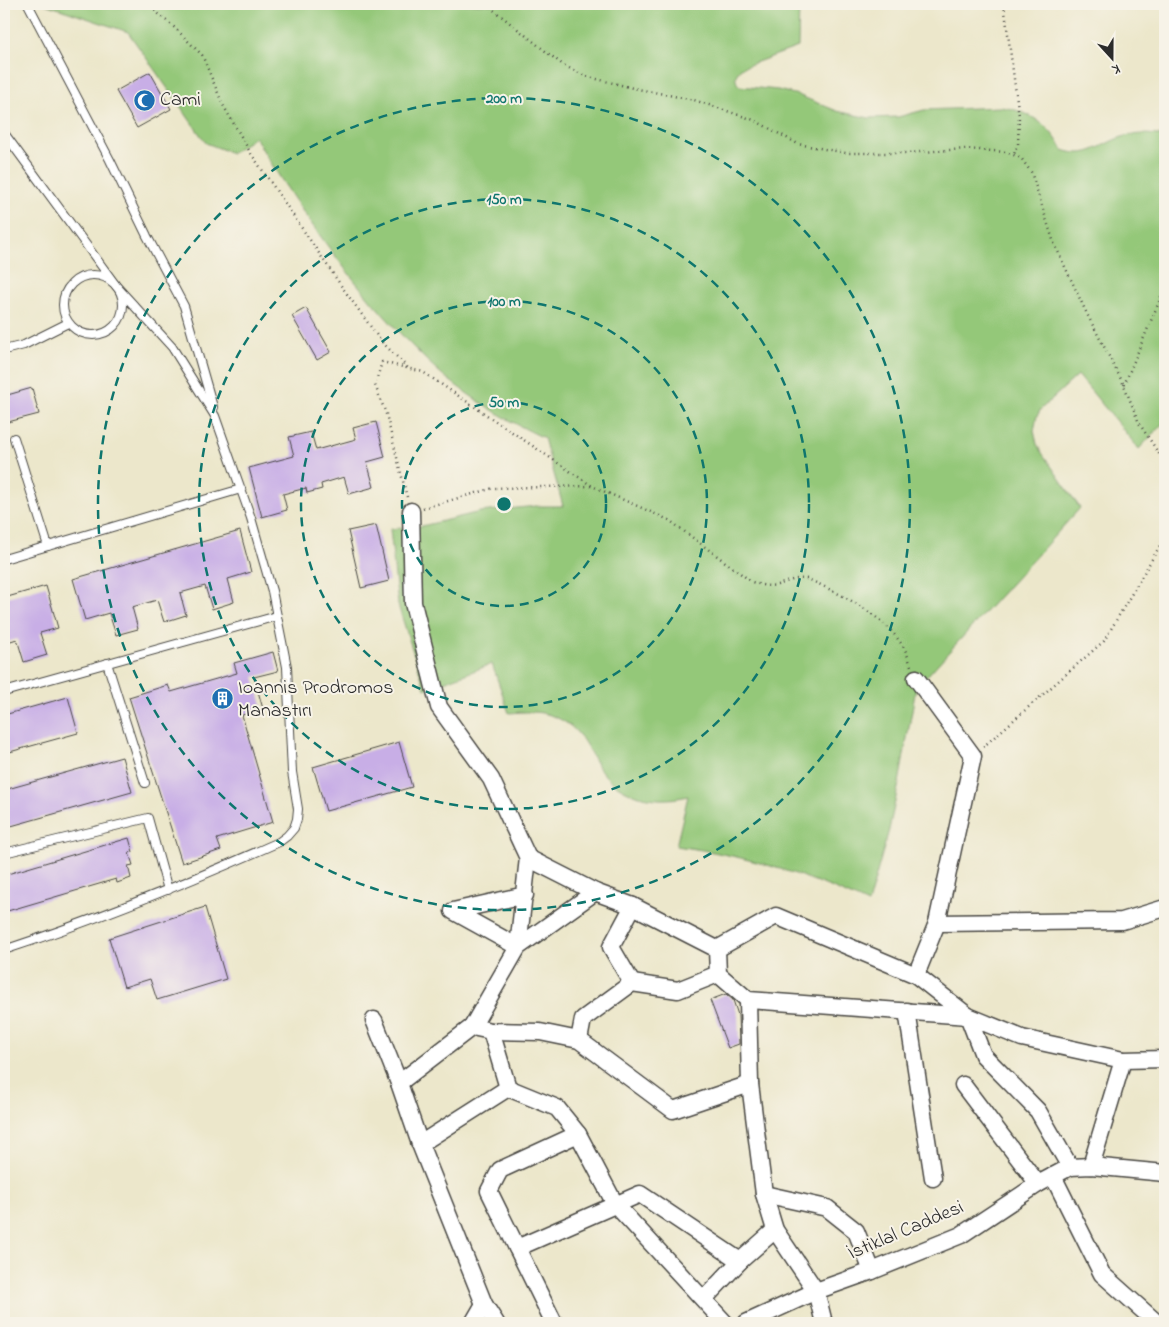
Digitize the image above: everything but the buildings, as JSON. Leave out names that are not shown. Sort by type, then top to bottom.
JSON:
[{"type":"street","points":[[400,1083],[472,1027],[518,947],[528,858],[491,779],[439,708],[413,603],[411,511]]},
{"type":"street","points":[[916,678],[973,756],[937,924],[916,975]]},
{"type":"street","points":[[528,858],[595,892],[634,906],[717,949]]},
{"type":"street","points":[[518,947],[595,892]]},
{"type":"street","points":[[518,947],[453,911],[525,895]]},
{"type":"street","points":[[632,983],[611,947],[634,906]]},
{"type":"street","points":[[937,924],[1122,921],[1165,908]]},
{"type":"street","points":[[717,949],[776,916],[916,975],[968,1016],[1022,1038],[1123,1060],[1165,1059]]},
{"type":"street","points":[[717,949],[718,974],[748,1000],[968,1016]]},
{"type":"street","points":[[579,1040],[583,1019],[632,983],[678,990],[718,974]]},
{"type":"street","points":[[748,1000],[750,1084],[764,1194],[776,1230],[816,1291],[824,1323]]},
{"type":"street","points":[[907,1011],[933,1178]]},
{"type":"street","points":[[968,1016],[983,1055],[1038,1111],[1070,1167]]},
{"type":"street","points":[[374,1020],[400,1083],[420,1144],[484,1304],[496,1323]]},
{"type":"street","points":[[472,1027],[491,1031],[540,1032],[579,1040],[673,1110],[750,1084]]},
{"type":"street","points":[[491,1031],[508,1088]]},
{"type":"street","points":[[1091,1166],[1123,1060]]},
{"type":"street","points":[[963,1085],[1038,1184]]},
{"type":"street","points":[[420,1144],[508,1088]]},
{"type":"street","points":[[508,1088],[557,1108],[578,1134],[615,1204],[725,1323]]},
{"type":"street","points":[[554,1323],[489,1191],[500,1170],[578,1134]]},
{"type":"street","name":"İstiklal Caddesi","points":[[746,1323],[816,1291],[872,1271],[961,1235],[1038,1184],[1070,1167],[1091,1166],[1165,1173]]},
{"type":"street","points":[[1053,1176],[1102,1274],[1157,1323]]},
{"type":"street","points":[[517,1248],[640,1194],[740,1261]]},
{"type":"street","points":[[764,1194],[827,1208],[856,1231],[872,1271]]},
{"type":"street","points":[[704,1299],[740,1261],[776,1230]]},
{"type":"street","points":[[473,1323],[484,1304]]},
{"type":"lane","points":[[4,950],[58,932],[202,877],[279,842],[288,836],[294,828],[298,809],[292,772],[287,667],[272,591],[251,518],[215,416],[184,306],[146,236],[97,134],[28,4]]},
{"type":"lane","points":[[4,133],[117,287],[172,347],[215,416]]},
{"type":"lane","points":[[99,276],[106,278],[117,287],[122,301],[121,315],[118,322],[108,332],[86,335],[80,333],[68,323],[63,310],[64,296],[67,289],[78,279],[99,276]]},
{"type":"lane","points":[[4,350],[24,345],[68,323]]},
{"type":"lane","points":[[14,438],[48,546]]},
{"type":"lane","points":[[4,559],[241,490]]},
{"type":"lane","points":[[4,692],[277,616]]},
{"type":"lane","points":[[107,663],[146,783]]},
{"type":"lane","points":[[4,853],[148,818],[168,890]]},
{"type":"path","points":[[147,4],[175,28],[202,56],[223,105],[255,159],[375,333],[409,369]]},
{"type":"path","points":[[486,4],[563,65],[585,76],[694,100],[754,120],[798,144],[846,153],[906,154],[966,148],[1014,154],[1022,158],[1031,172],[1054,243],[1087,314],[1124,384],[1139,423],[1165,463]]},
{"type":"path","points":[[1004,4],[1019,116],[1018,145],[1014,154]]},
{"type":"path","points":[[1124,384],[1165,291]]},
{"type":"path","points":[[592,486],[494,488],[411,511],[386,414],[375,385],[382,362],[423,372],[592,486],[669,520],[752,582],[762,586],[773,586],[783,584],[791,579],[808,579],[856,605],[884,623],[904,648],[916,678]]},
{"type":"path","points":[[973,756],[1104,641],[1165,538]]},
{"type":"green space","points":[[45,4],[799,4],[798,47],[741,68],[737,72],[736,77],[739,86],[778,90],[798,95],[837,111],[869,118],[898,117],[924,110],[1000,107],[1020,111],[1044,126],[1063,150],[1073,153],[1089,152],[1117,139],[1131,135],[1165,136],[1165,202],[1161,233],[1165,241],[1165,421],[1139,449],[1078,375],[1041,409],[1037,416],[1034,431],[1037,444],[1080,508],[916,688],[889,830],[868,904],[845,893],[774,867],[750,860],[676,846],[688,796],[661,799],[635,795],[612,782],[603,773],[583,741],[563,721],[544,713],[509,713],[492,664],[425,689],[398,605],[390,529],[422,526],[480,512],[536,506],[563,506],[544,438],[505,418],[468,394],[434,368],[407,341],[373,303],[326,243],[296,202],[255,137],[232,153],[206,143],[128,32]]},
{"type":"place","name":"Cami","points":[[144,100]]},
{"type":"place","name":"Ioannis Prodromos Manastırı","points":[[222,699]]}]
